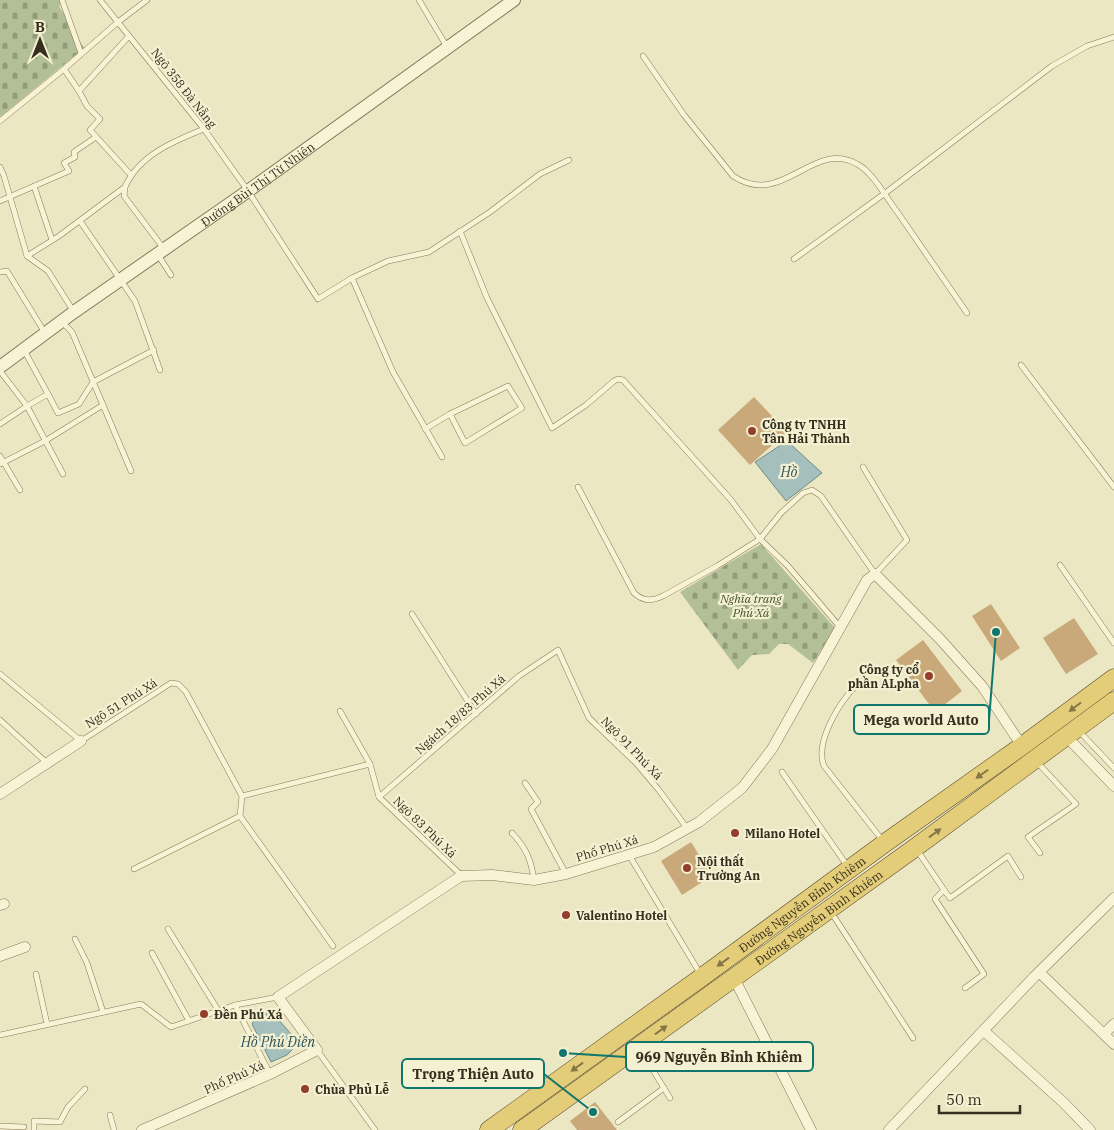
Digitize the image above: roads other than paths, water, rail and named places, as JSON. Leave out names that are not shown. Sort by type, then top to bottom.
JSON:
[{"type":"highway","name":"Đường Nguyễn Bỉnh Khiêm","points":[[490,1130],[1114,678]]},
{"type":"highway","name":"Đường Nguyễn Bình Khiêm","points":[[522,1130],[916,847],[1114,701]]},
{"type":"highway","points":[[1022,746],[1034,759]]},
{"type":"street","name":"Đường Bùi Thị Từ Nhiên","points":[[0,367],[74,312],[248,191],[514,0]]},
{"type":"street","name":"Phố Phú Xá","points":[[461,876],[492,876],[534,880],[566,874],[654,847],[699,822],[742,788],[772,748],[867,580],[875,574]]},
{"type":"street","points":[[875,574],[940,639],[982,686],[1022,746]]},
{"type":"street","points":[[1071,732],[1114,786]]},
{"type":"street","points":[[0,794],[81,741]]},
{"type":"street","points":[[317,1050],[278,997],[461,876]]},
{"type":"street","points":[[889,1130],[1040,973],[1113,902]]},
{"type":"street","points":[[0,956],[25,947]]},
{"type":"street","points":[[1040,973],[1114,1044]]},
{"type":"street","points":[[734,978],[811,1130]]},
{"type":"street","points":[[1104,1034],[1114,1024]]},
{"type":"street","points":[[984,1031],[1064,1103],[1090,1130]]},
{"type":"street","name":"Phố Phú Xá","points":[[146,1129],[270,1074],[317,1050]]},
{"type":"lane","points":[[62,0],[81,53]]},
{"type":"lane","name":"Ngõ 358 Đà Nẵng","points":[[100,0],[204,129],[248,191],[318,300],[352,278]]},
{"type":"lane","points":[[0,120],[147,0]]},
{"type":"lane","points":[[419,0],[447,48]]},
{"type":"lane","points":[[79,91],[129,36]]},
{"type":"lane","points":[[794,259],[884,194],[1052,66],[1087,46],[1114,37]]},
{"type":"lane","points":[[643,56],[684,115],[733,176],[744,183],[756,186],[769,185],[821,161],[842,159],[857,164],[869,174],[884,194],[968,313]]},
{"type":"lane","points":[[64,69],[87,106],[100,119],[90,130],[130,174]]},
{"type":"lane","points":[[171,275],[161,252],[124,196],[125,186],[130,174],[156,151],[174,141],[204,129]]},
{"type":"lane","points":[[0,201],[69,171],[64,163],[75,157],[74,152],[96,137]]},
{"type":"lane","points":[[442,456],[425,430],[393,372],[352,278],[388,261],[429,252],[490,212],[540,174],[569,160]]},
{"type":"lane","points":[[0,167],[27,256],[48,271],[74,312]]},
{"type":"lane","points":[[34,186],[52,240]]},
{"type":"lane","points":[[27,256],[80,221],[125,186]]},
{"type":"lane","points":[[80,221],[135,301],[160,370]]},
{"type":"lane","points":[[460,231],[487,298],[552,428],[614,381],[622,380],[731,500],[760,539],[788,566],[840,628]]},
{"type":"lane","points":[[0,272],[7,271],[46,333]]},
{"type":"lane","points":[[62,321],[72,332],[131,471]]},
{"type":"lane","points":[[24,350],[58,413],[79,404],[93,382],[154,350]]},
{"type":"lane","points":[[1021,365],[1114,487]]},
{"type":"lane","points":[[0,371],[27,406],[63,474]]},
{"type":"lane","points":[[425,430],[450,414],[508,386],[522,408],[465,443],[450,414]]},
{"type":"lane","points":[[0,424],[48,394]]},
{"type":"lane","points":[[2,463],[45,441],[103,405]]},
{"type":"lane","points":[[0,456],[2,463],[20,490]]},
{"type":"lane","points":[[578,487],[634,593],[640,598],[656,600],[717,566],[760,539],[781,513],[803,493],[812,490],[821,496],[875,574],[907,540],[863,467]]},
{"type":"lane","points":[[1060,565],[1114,642]]},
{"type":"lane","points":[[412,614],[476,714]]},
{"type":"lane","name":"Ngách 18/83 Phú Xá","points":[[379,797],[519,676],[558,650]]},
{"type":"lane","name":"Ngõ 91 Phú Xá","points":[[558,650],[589,718],[636,763],[658,789],[687,829]]},
{"type":"lane","name":"Ngõ 51 Phú Xá","points":[[0,674],[81,741],[171,683],[178,684],[186,692],[242,796]]},
{"type":"lane","points":[[865,679],[851,690],[832,719],[821,748],[821,759],[824,766],[885,843]]},
{"type":"lane","name":"Ngõ 83 Phú Xá","points":[[340,711],[370,764],[379,797],[461,876]]},
{"type":"lane","points":[[0,720],[47,763]]},
{"type":"lane","points":[[1071,732],[1114,768]]},
{"type":"lane","points":[[1034,759],[1076,804],[1028,837],[1040,852]]},
{"type":"lane","points":[[333,946],[240,816],[242,796],[370,764]]},
{"type":"lane","points":[[782,772],[850,869]]},
{"type":"lane","points":[[525,783],[538,802],[531,809],[566,874]]},
{"type":"lane","points":[[134,869],[240,816]]},
{"type":"lane","points":[[512,833],[521,842],[531,861],[534,880]]},
{"type":"lane","points":[[916,847],[950,898],[1008,856],[1021,876]]},
{"type":"lane","points":[[629,855],[702,978]]},
{"type":"lane","points":[[944,890],[935,899],[984,974],[965,988]]},
{"type":"lane","points":[[829,909],[913,1038]]},
{"type":"lane","points":[[168,929],[218,1010]]},
{"type":"lane","points":[[75,939],[88,964],[103,1012]]},
{"type":"lane","points":[[152,954],[189,1020]]},
{"type":"lane","points":[[36,974],[47,1024]]},
{"type":"lane","points":[[0,1035],[141,1004],[171,1027],[235,1004],[278,997]]},
{"type":"lane","points":[[235,1004],[270,1074]]},
{"type":"lane","points":[[638,1047],[670,1098]]},
{"type":"lane","points":[[317,1050],[375,1130]]},
{"type":"lane","points":[[618,1122],[664,1088]]},
{"type":"lane","points":[[34,1130],[34,1121],[60,1122],[68,1107],[85,1089]]},
{"type":"lane","points":[[110,1115],[114,1130]]},
{"type":"lane","points":[[0,1126],[24,1127]]},
{"type":"water","name":"Hồ","points":[[787,441],[822,473],[786,501],[755,462]]},
{"type":"water","name":"Hồ Phú Điền","points":[[266,1013],[277,1018],[299,1043],[287,1055],[271,1062],[252,1024],[256,1016]]},
{"type":"place","name":"Công ty TNHH Tân Hải Thành","points":[[752,431]]},
{"type":"place","name":"Mega world Auto","points":[[996,632]]},
{"type":"place","name":"Công ty cổ phần ALpha","points":[[929,676]]},
{"type":"place","name":"Milano Hotel","points":[[735,833]]},
{"type":"place","name":"Nội thất Trường An","points":[[687,868]]},
{"type":"place","name":"Valentino Hotel","points":[[566,915]]},
{"type":"place","name":"Đền Phú Xá","points":[[204,1014]]},
{"type":"place","name":"969 Nguyễn Bỉnh Khiêm","points":[[563,1053]]},
{"type":"place","name":"Chùa Phủ Lễ","points":[[305,1089]]},
{"type":"place","name":"Trọng Thiện Auto","points":[[593,1112]]},
{"type":"park label","name":"Nghĩa trang Phú Xá","points":[[751,605]]}]
